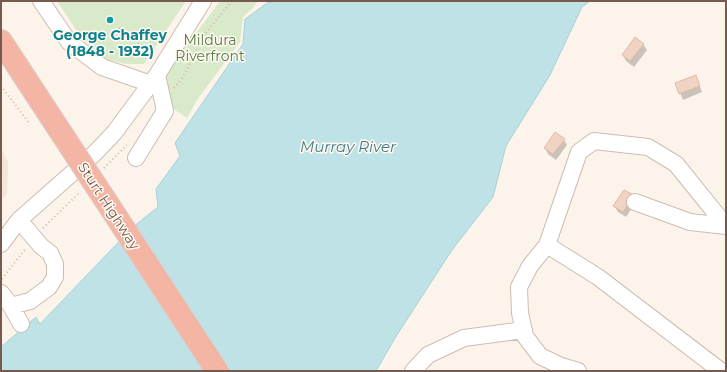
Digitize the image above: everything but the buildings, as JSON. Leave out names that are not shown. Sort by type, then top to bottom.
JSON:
[{"type":"highway","name":"Sturt Highway","points":[[1,41],[217,371]]},
{"type":"street","points":[[41,1],[69,42],[102,67],[154,80]]},
{"type":"street","points":[[1,244],[19,220],[95,153],[114,133],[154,80],[203,1]]},
{"type":"street","points":[[136,158],[165,111],[154,80]]},
{"type":"street","points":[[578,371],[561,366],[544,366],[540,356],[525,336],[520,313],[518,287],[530,266],[547,245],[579,152],[594,141],[648,147],[676,164],[726,226]]},
{"type":"street","points":[[635,202],[690,222],[726,226]]},
{"type":"street","points":[[11,306],[30,302],[49,287],[55,277],[55,264],[50,253],[41,246],[19,220]]},
{"type":"street","points":[[547,245],[598,277],[720,371]]},
{"type":"street","points":[[1,293],[11,306],[21,324]]},
{"type":"street","points":[[413,371],[428,355],[464,338],[524,330]]},
{"type":"path","points":[[119,28],[151,53]]},
{"type":"path","points":[[1,86],[29,123]]},
{"type":"path","points":[[140,235],[229,371]]},
{"type":"shaded area","points":[[1,148],[8,162],[7,194],[1,200]]},
{"type":"green space","points":[[57,1],[186,1],[144,64],[126,64],[102,58],[80,36]]},
{"type":"green space","name":"Mildura Riverfront","points":[[220,1],[258,1],[243,17],[240,42],[197,100],[187,118],[151,94]]},
{"type":"water","name":"Murray River","points":[[276,1],[590,1],[582,7],[550,75],[506,146],[493,197],[452,250],[395,338],[376,371],[1,371],[1,347],[36,317],[40,324],[133,227],[158,207],[156,189],[180,156],[175,143],[243,44],[245,19],[267,3]]},
{"type":"place","name":"George Chaffey (1848 - 1932)","points":[[110,20]]}]
